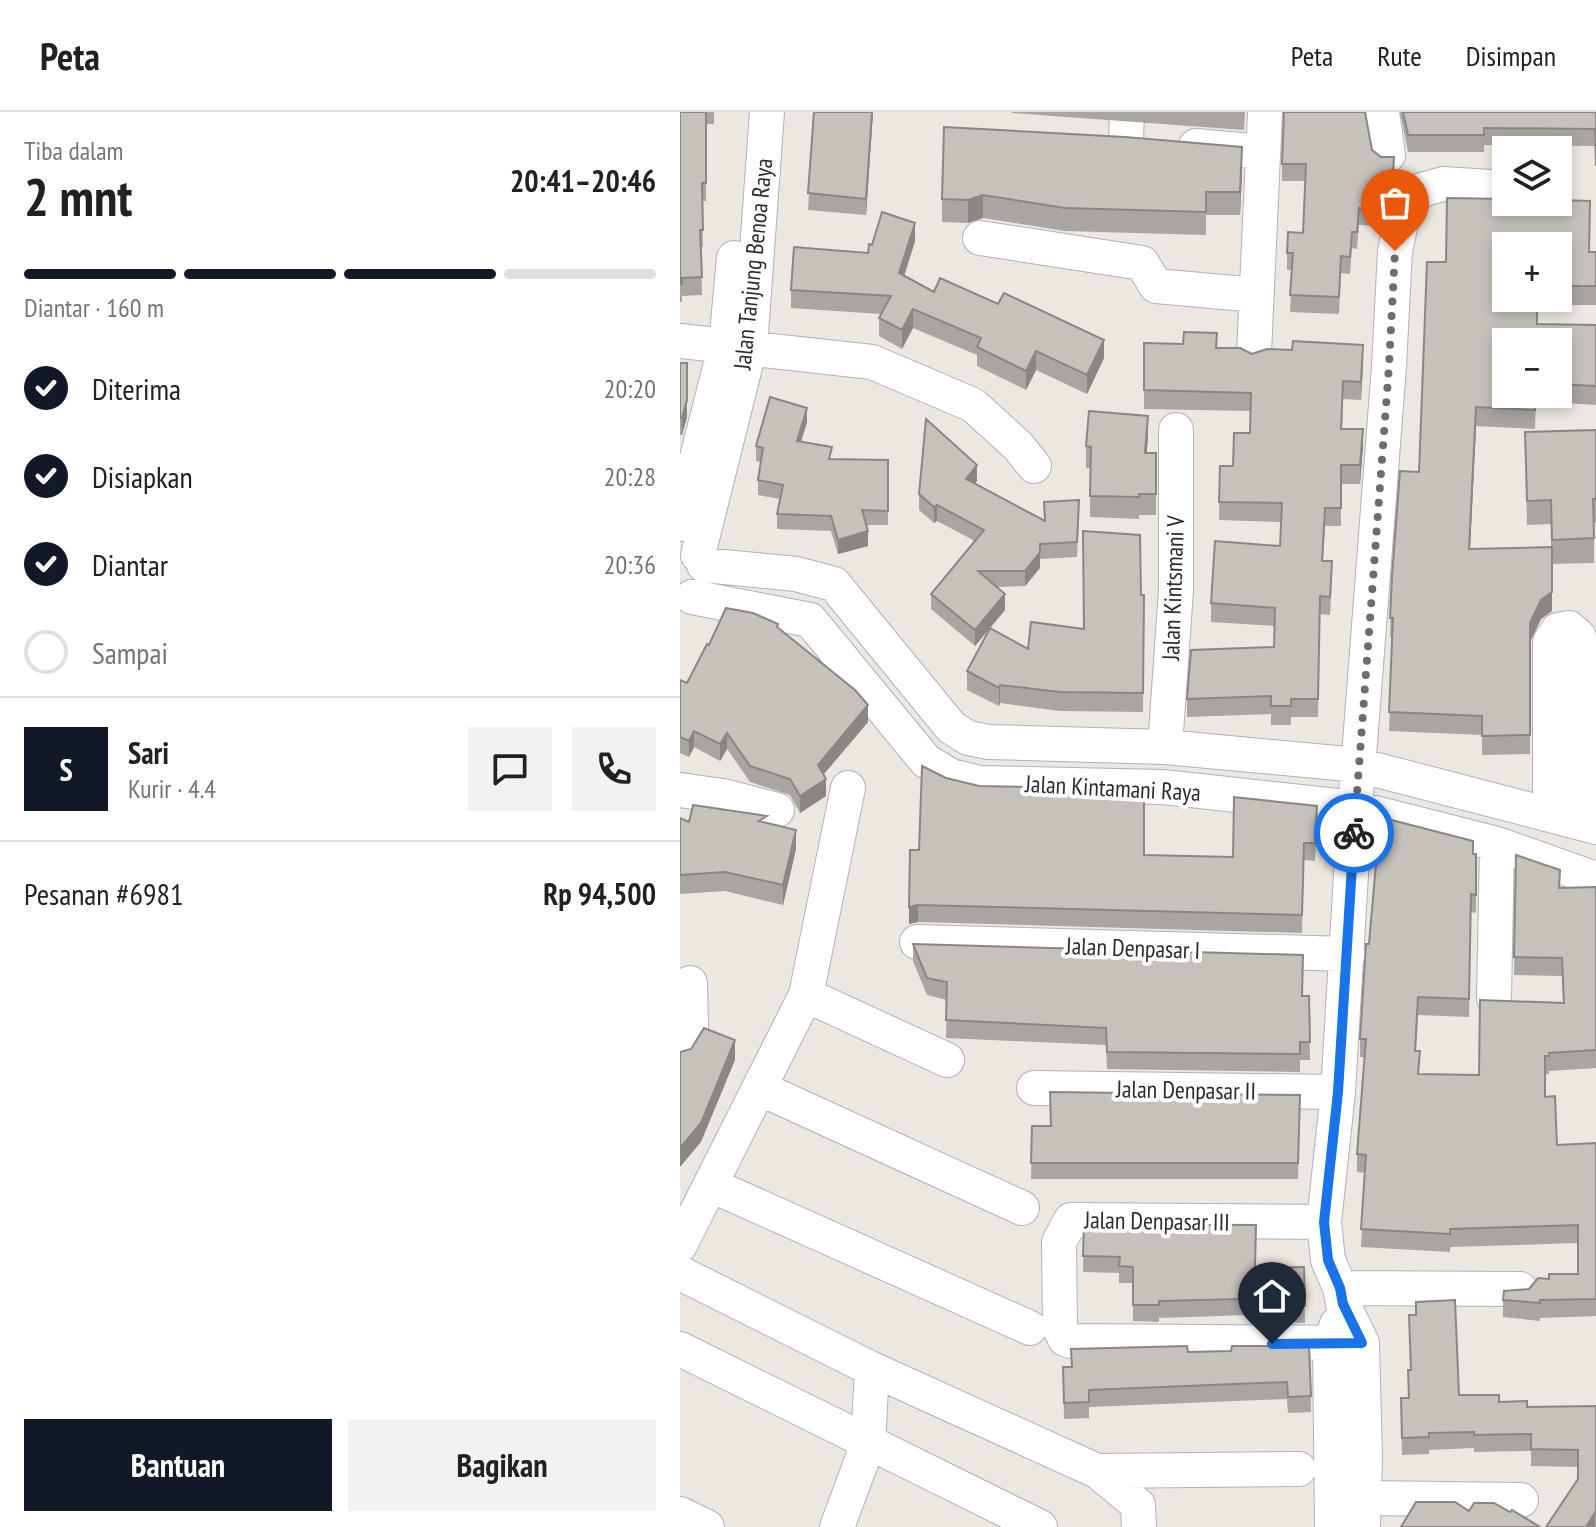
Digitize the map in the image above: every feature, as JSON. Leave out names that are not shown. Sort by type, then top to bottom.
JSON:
[{"type":"street","name":"Jalan Tanjung Benoa Raya","points":[[680,524],[738,346],[747,112]]},
{"type":"street","name":"Jalan Tanjung Benoa Raya","points":[[684,603],[703,583],[694,555],[738,346],[767,112]]},
{"type":"street","points":[[1254,353],[1265,112]]},
{"type":"street","points":[[1382,112],[1388,155]]},
{"type":"street","points":[[1134,135],[1262,152]]},
{"type":"street","points":[[1492,187],[1443,184],[1418,191],[1404,209],[1394,265],[1338,1092],[1324,1222],[1328,1260],[1342,1296],[1364,1512],[1521,1500]]},
{"type":"street","points":[[980,238],[1142,263],[1156,286],[1256,295]]},
{"type":"street","points":[[680,341],[872,362],[973,405],[1018,446],[1034,466]]},
{"type":"street","name":"Jalan Kintsmani V","points":[[1165,747],[1176,590],[1176,430]]},
{"type":"street","name":"Jalan Kintamani Raya","points":[[694,555],[834,584],[951,727],[968,738],[989,742],[1165,747],[1358,765],[1575,821]]},
{"type":"street","name":"Jalan Kintamani Raya","points":[[684,603],[810,620],[926,761],[951,776],[980,783],[1163,787],[1355,808],[1497,844],[1596,879]]},
{"type":"street","points":[[1569,628],[1579,637],[1575,821]]},
{"type":"street","points":[[926,761],[951,727]]},
{"type":"street","points":[[680,1245],[806,995],[848,788]]},
{"type":"street","points":[[680,790],[723,796],[777,810]]},
{"type":"street","points":[[1494,998],[1497,844]]},
{"type":"street","name":"Jalan Denpasar I","points":[[917,942],[1348,954]]},
{"type":"street","points":[[680,1052],[691,1029],[690,983]]},
{"type":"street","points":[[806,995],[947,1060]]},
{"type":"street","points":[[759,1088],[1022,1208]]},
{"type":"street","name":"Jalan Denpasar II","points":[[1034,1088],[1338,1092]]},
{"type":"street","points":[[711,1185],[1030,1328]]},
{"type":"street","name":"Jalan Denpasar III","points":[[1324,1222],[1071,1220],[1059,1242],[1060,1329],[1065,1339],[1071,1341],[1346,1344]]},
{"type":"street","points":[[680,1273],[872,1369],[1097,1471],[1138,1516],[1173,1470]]},
{"type":"street","points":[[1342,1296],[1520,1289]]},
{"type":"street","points":[[1332,1527],[1346,1344]]},
{"type":"street","points":[[680,1349],[1040,1527]]},
{"type":"street","points":[[837,1527],[868,1444],[872,1369]]},
{"type":"street","points":[[1097,1471],[1299,1469]]},
{"type":"street","points":[[680,1514],[707,1527]]},
{"type":"building","points":[[680,112],[706,112],[706,183],[702,183],[703,230],[700,230],[702,277],[682,278],[682,284],[680,284]]},
{"type":"building","points":[[814,112],[872,112],[866,199],[808,193]]},
{"type":"building","points":[[1284,112],[1365,112],[1372,150],[1381,157],[1394,157],[1393,173],[1385,187],[1380,209],[1359,208],[1357,232],[1352,232],[1350,257],[1341,256],[1339,297],[1290,295],[1293,253],[1287,253],[1288,232],[1303,233],[1306,164],[1282,164]]},
{"type":"building","points":[[1403,112],[1596,112],[1596,166],[1595,129],[1484,128],[1484,135],[1408,135]]},
{"type":"building","points":[[944,127],[1242,147],[1240,192],[1206,192],[1206,212],[1065,208],[983,195],[968,200],[942,199]]},
{"type":"building","points":[[1447,198],[1492,199],[1492,216],[1572,216],[1572,200],[1590,201],[1589,252],[1596,252],[1596,286],[1572,286],[1572,232],[1492,232],[1492,312],[1537,312],[1537,324],[1596,325],[1596,386],[1572,385],[1572,328],[1492,328],[1492,408],[1476,407],[1469,549],[1552,547],[1552,592],[1541,600],[1530,623],[1530,735],[1482,736],[1482,716],[1389,712],[1393,618],[1390,618],[1400,471],[1419,472],[1427,262],[1446,262]]},
{"type":"building","points":[[882,212],[915,223],[899,273],[934,292],[940,278],[998,304],[1004,293],[1104,340],[1087,375],[1036,351],[1026,371],[977,347],[981,338],[913,309],[902,330],[879,318],[891,296],[791,290],[794,247],[868,253]]},
{"type":"building","points":[[1184,332],[1217,333],[1216,348],[1240,348],[1252,354],[1267,349],[1292,350],[1293,341],[1363,345],[1361,382],[1343,381],[1341,429],[1363,429],[1360,465],[1341,465],[1341,508],[1325,508],[1322,561],[1332,561],[1330,597],[1320,596],[1318,699],[1291,699],[1291,706],[1271,706],[1271,696],[1187,699],[1191,650],[1274,647],[1275,608],[1211,603],[1215,541],[1280,546],[1282,503],[1219,502],[1220,466],[1233,466],[1234,433],[1250,433],[1251,393],[1144,390],[1144,343],[1183,344]]},
{"type":"building","points":[[680,363],[687,363],[687,400],[682,418],[680,418]]},
{"type":"building","points":[[770,397],[807,408],[797,441],[832,447],[829,459],[888,460],[888,511],[862,510],[868,531],[838,540],[831,516],[777,514],[783,485],[758,480],[763,448],[756,446]]},
{"type":"building","points":[[1089,411],[1148,416],[1145,453],[1156,453],[1156,494],[1139,494],[1139,497],[1090,496],[1091,447],[1086,446]]},
{"type":"building","points":[[926,419],[977,465],[966,479],[1045,521],[1044,502],[1079,500],[1077,542],[1040,544],[1040,552],[1025,571],[978,571],[1005,594],[975,630],[931,594],[984,530],[937,505],[934,507],[919,494]]},
{"type":"building","points":[[1596,430],[1594,538],[1552,540],[1551,500],[1527,501],[1525,432]]},
{"type":"building","points":[[1083,531],[1140,535],[1141,595],[1144,595],[1143,693],[1060,692],[1000,685],[999,688],[967,671],[990,628],[1028,649],[1031,622],[1084,629]]},
{"type":"building","points":[[726,608],[753,613],[778,624],[777,627],[855,690],[868,705],[818,765],[826,779],[800,796],[790,779],[750,766],[727,733],[720,744],[694,731],[689,741],[680,737],[680,680],[687,683]]},
{"type":"building","points":[[922,766],[946,778],[979,786],[1144,789],[1144,855],[1233,857],[1234,797],[1317,806],[1315,843],[1304,843],[1302,915],[909,907],[910,850],[919,850]]},
{"type":"building","points":[[693,805],[767,816],[759,821],[796,830],[783,885],[725,872],[680,875],[680,818],[689,822]]},
{"type":"building","points":[[1380,817],[1473,841],[1473,854],[1476,854],[1476,895],[1471,894],[1469,999],[1418,997],[1415,1051],[1420,1051],[1418,1074],[1479,1075],[1480,1000],[1564,1003],[1562,958],[1514,957],[1516,855],[1560,870],[1559,888],[1596,887],[1596,1050],[1549,1053],[1545,1056],[1545,1097],[1555,1096],[1557,1145],[1596,1143],[1596,1299],[1540,1300],[1540,1303],[1503,1300],[1504,1291],[1529,1289],[1538,1278],[1549,1279],[1549,1274],[1578,1274],[1578,1225],[1450,1229],[1450,1234],[1361,1229],[1366,1155],[1357,1154],[1366,1039],[1360,1039],[1366,944],[1369,944]]},
{"type":"building","points":[[913,944],[1303,955],[1302,996],[1309,996],[1310,1042],[1300,1042],[1300,1054],[1107,1052],[1106,1028],[946,1020],[947,982],[927,978]]},
{"type":"building","points":[[704,1028],[735,1040],[701,1123],[680,1148],[680,1052],[691,1049]]},
{"type":"building","points":[[1050,1092],[1300,1095],[1298,1163],[1031,1163],[1032,1126],[1051,1126]]},
{"type":"building","points":[[1084,1224],[1256,1225],[1255,1268],[1304,1267],[1305,1306],[1284,1306],[1283,1298],[1159,1301],[1159,1305],[1133,1305],[1133,1267],[1119,1266],[1120,1257],[1083,1256]]},
{"type":"building","points":[[1455,1300],[1459,1395],[1499,1395],[1499,1402],[1527,1401],[1527,1407],[1596,1406],[1596,1511],[1586,1527],[1546,1527],[1578,1479],[1578,1450],[1531,1449],[1531,1434],[1429,1433],[1429,1437],[1402,1438],[1401,1398],[1409,1398],[1408,1370],[1411,1370],[1409,1315],[1416,1315],[1416,1302]]},
{"type":"building","points":[[1187,1346],[1188,1352],[1231,1351],[1232,1346],[1309,1346],[1311,1396],[1288,1397],[1287,1382],[1089,1390],[1089,1402],[1064,1403],[1063,1367],[1072,1367],[1071,1349]]},
{"type":"building","points":[[1416,1502],[1455,1502],[1469,1511],[1474,1503],[1494,1503],[1540,1527],[1401,1527]]},
{"type":"way so far","points":[[1354,833],[1395,251]]},
{"type":"route","points":[[1272,1344],[1362,1343],[1343,1304],[1328,1260],[1324,1222],[1338,1092],[1354,833]]}]
